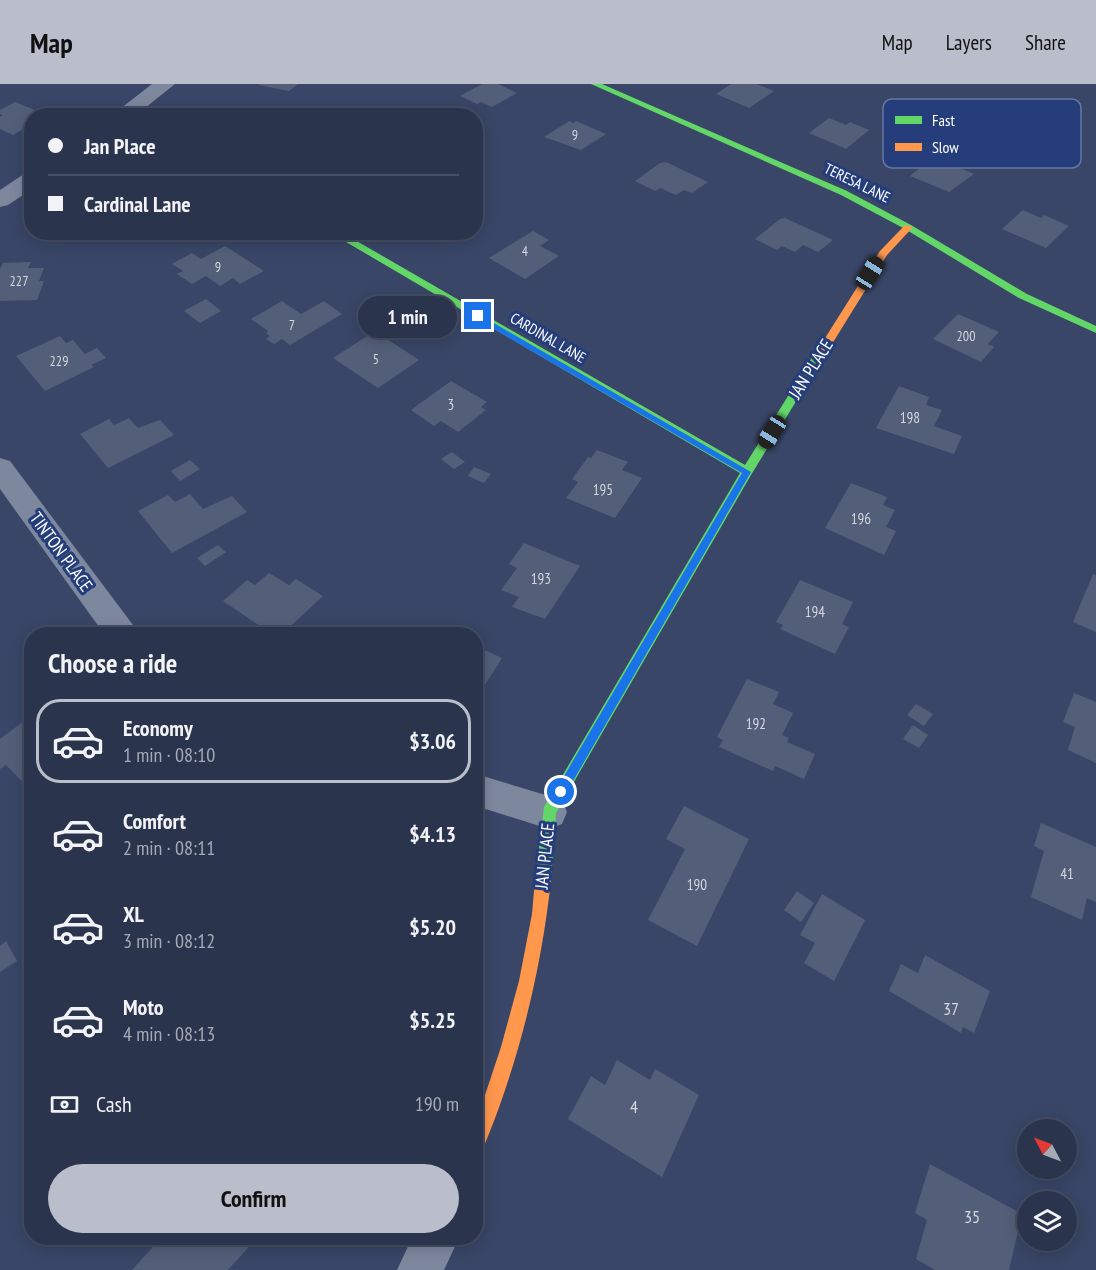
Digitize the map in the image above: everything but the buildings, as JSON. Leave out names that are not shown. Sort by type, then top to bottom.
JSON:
[{"type":"street","points":[[132,108],[165,84]]},
{"type":"street","name":"TERESA LANE","points":[[595,84],[844,193],[908,227],[1023,296],[1096,330]]},
{"type":"street","points":[[0,200],[24,184]]},
{"type":"street","name":"JAN PLACE","points":[[483,1127],[504,1069],[531,964],[543,884],[549,812],[747,472],[883,253],[908,227]]},
{"type":"street","name":"CARDINAL LANE","points":[[347,240],[747,472]]},
{"type":"street","name":"TINTON PLACE","points":[[0,468],[117,627]]},
{"type":"street","points":[[483,792],[549,812]]},
{"type":"street","points":[[420,1270],[432,1245]]},
{"type":"traffic: fast","points":[[595,84],[844,193],[908,227],[1023,296],[1096,330]]},
{"type":"traffic: fast","points":[[347,240],[747,472]]},
{"type":"traffic: fast","points":[[543,880],[549,812],[747,472],[820,354]]},
{"type":"traffic: slow","points":[[820,354],[883,253],[908,227]]},
{"type":"traffic: slow","points":[[483,1125],[519,1014],[534,948],[543,880]]},
{"type":"route","points":[[478,316],[747,472],[561,792]]}]
